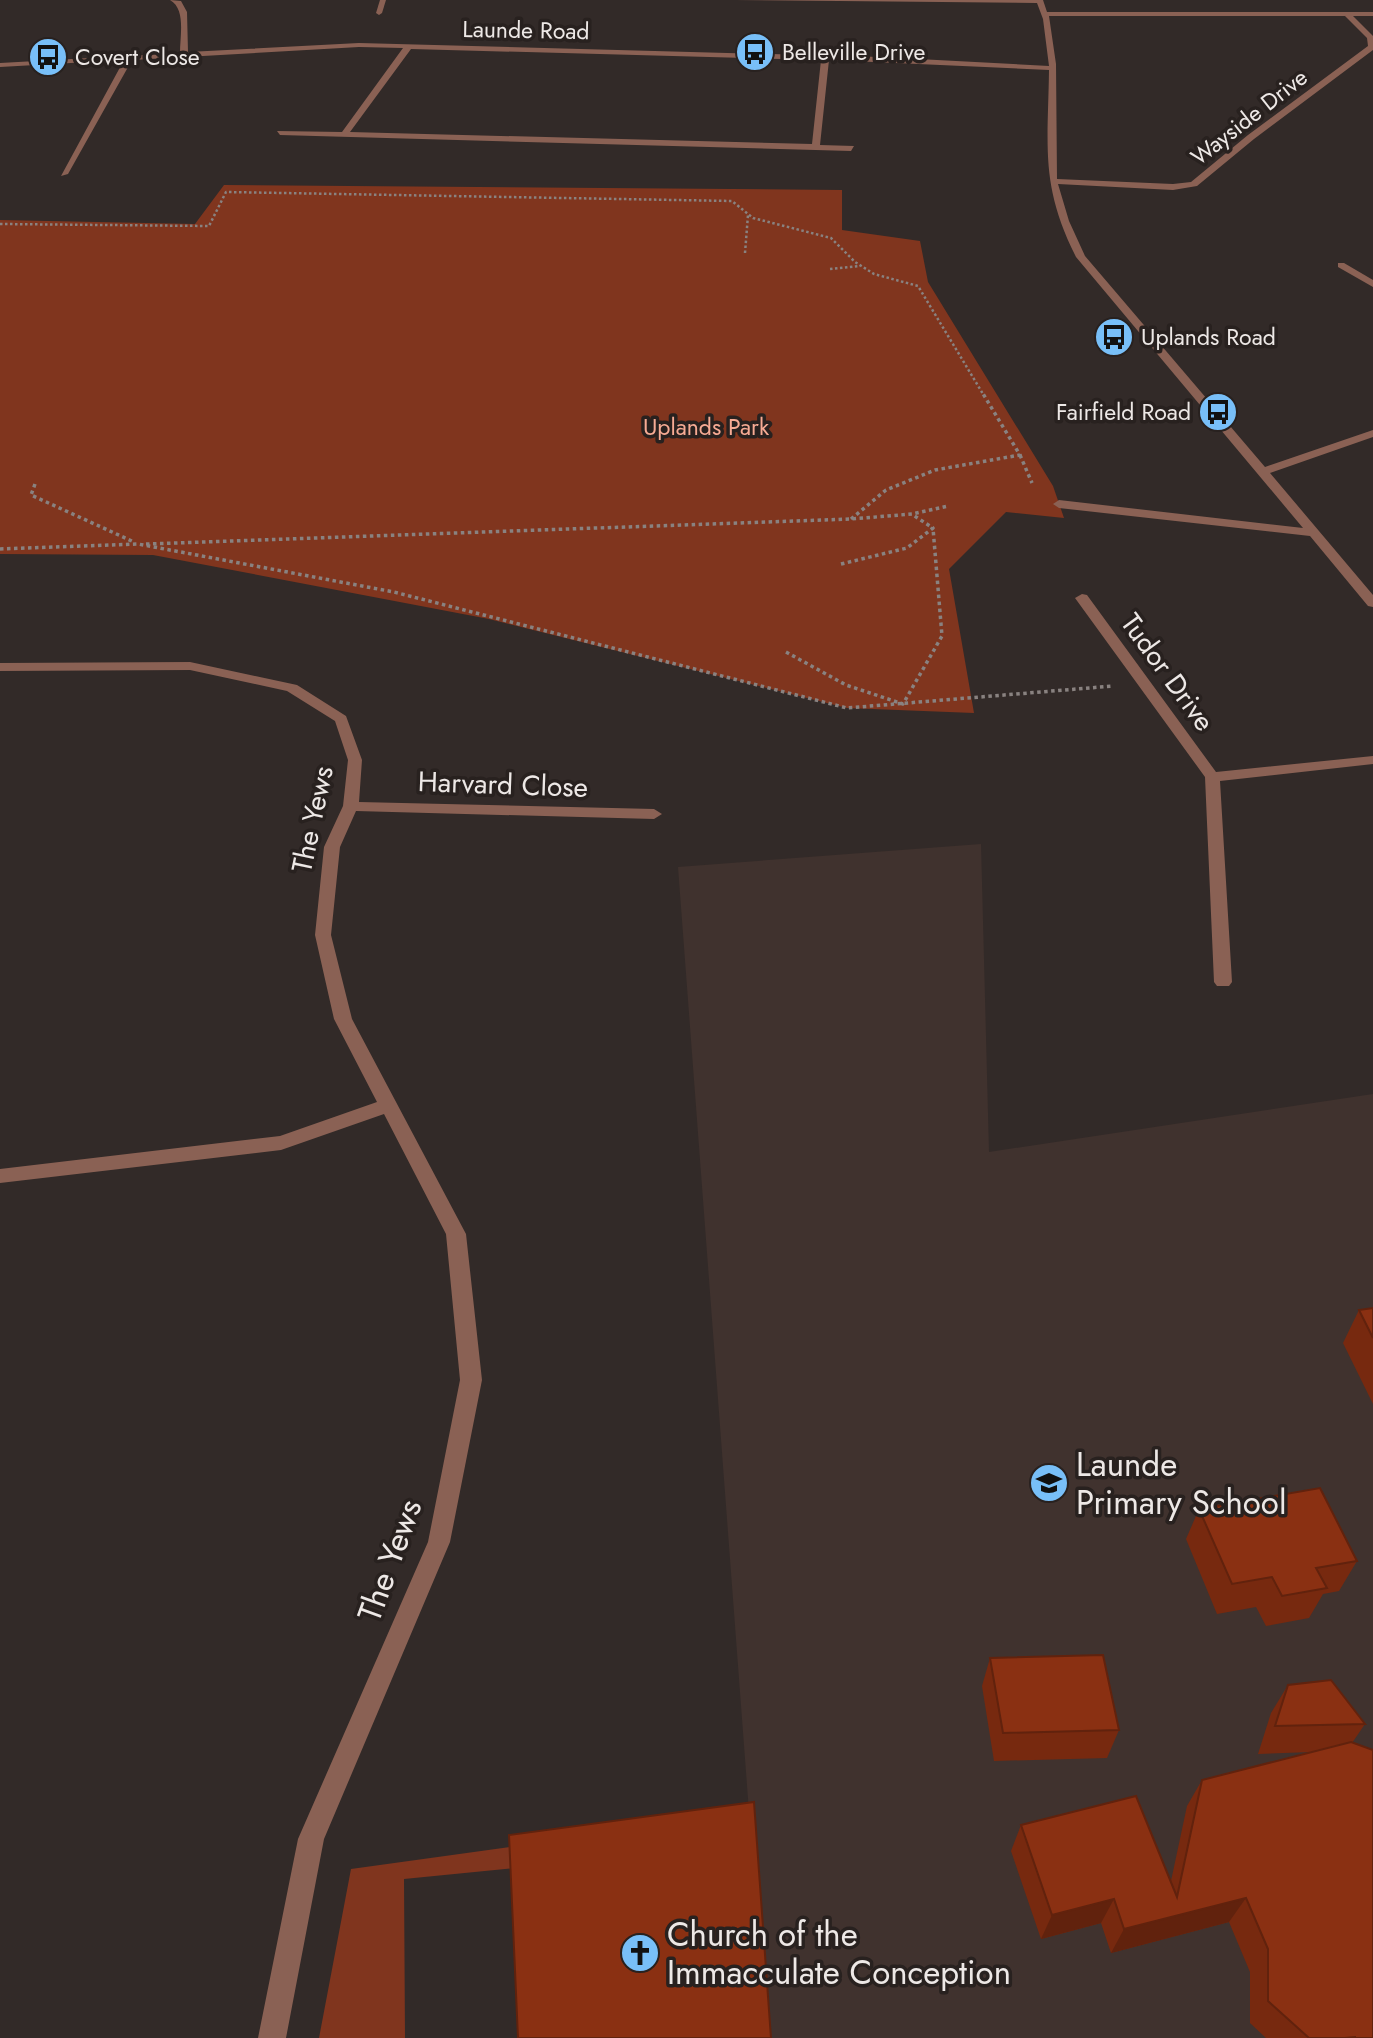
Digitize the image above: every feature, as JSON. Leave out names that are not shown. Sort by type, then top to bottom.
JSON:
[{"type":"street","points":[[173,0],[179,2],[184,12],[184,55]]},
{"type":"street","points":[[379,13],[383,0]]},
{"type":"street","points":[[738,0],[1040,0],[1047,14],[1051,68],[1053,181],[1068,232],[1081,257],[1373,603]]},
{"type":"street","points":[[1304,7],[1311,14]]},
{"type":"street","points":[[1047,14],[1373,14]]},
{"type":"street","name":"Wayside Drive","points":[[1053,181],[1173,187],[1194,184],[1251,137],[1373,47],[1370,37],[1347,14]]},
{"type":"street","name":"Launde Road","points":[[0,65],[359,45],[825,58],[1051,68]]},
{"type":"street","points":[[344,135],[408,47]]},
{"type":"street","points":[[64,174],[129,58]]},
{"type":"street","points":[[816,146],[825,58]]},
{"type":"street","points":[[280,133],[851,148]]},
{"type":"street","points":[[1341,265],[1373,284]]},
{"type":"street","points":[[1263,472],[1373,433]]},
{"type":"street","points":[[1059,504],[1314,533]]},
{"type":"street","name":"Tudor Drive","points":[[1082,598],[1212,777]]},
{"type":"street","name":"The Yews","points":[[0,667],[190,666],[292,688],[341,719],[355,760],[351,806],[332,847],[323,935],[343,1019],[386,1106],[456,1234],[471,1380],[439,1542],[311,1839],[272,2038]]},
{"type":"street","points":[[1223,982],[1212,777],[1373,760]]},
{"type":"street","name":"Harvard Close","points":[[351,806],[654,814]]},
{"type":"street","points":[[0,1176],[281,1143],[386,1106]]},
{"type":"path","points":[[0,224],[209,226],[226,192],[732,201],[748,214],[831,238],[861,266],[874,274],[918,286],[1020,455],[1032,483]]},
{"type":"path","points":[[745,253],[748,214]]},
{"type":"path","points":[[830,269],[861,266]]},
{"type":"path","points":[[851,519],[886,490],[935,470],[1020,455]]},
{"type":"path","points":[[35,484],[31,495],[138,544],[394,592],[847,708],[1144,683]]},
{"type":"path","points":[[0,549],[851,519],[912,514],[948,506]]},
{"type":"path","points":[[912,514],[933,528]]},
{"type":"path","points":[[904,704],[942,636],[933,528]]},
{"type":"path","points":[[841,564],[907,548],[933,528]]},
{"type":"path","points":[[786,652],[846,685],[904,704]]},
{"type":"shaded area","name":"Launde Primary School","points":[[981,844],[989,1152],[1373,1094],[1373,2038],[766,2038],[678,867]]},
{"type":"green space","name":"Uplands Park","points":[[224,185],[842,190],[842,230],[920,241],[928,282],[1053,486],[1064,518],[1006,512],[949,569],[974,713],[847,708],[489,619],[153,555],[0,554],[0,220],[195,224]]},
{"type":"green space","points":[[749,1814],[516,1868],[404,1879],[405,2038],[319,2038],[351,1869]]},
{"type":"building","points":[[1373,1308],[1373,1338],[1359,1310]]},
{"type":"building","points":[[1320,1488],[1357,1561],[1316,1568],[1327,1588],[1282,1596],[1272,1577],[1232,1584],[1199,1509]]},
{"type":"building","points":[[1103,1655],[1119,1730],[1003,1733],[990,1658]]},
{"type":"building","points":[[1331,1680],[1365,1724],[1275,1726],[1288,1685]]},
{"type":"building","points":[[1351,1742],[1373,1750],[1373,2038],[1309,2038],[1268,2001],[1268,1949],[1246,1898],[1124,1929],[1114,1899],[1052,1915],[1021,1825],[1136,1796],[1177,1897],[1202,1780]]},
{"type":"building","name":"Church of the Immacculate Conception","points":[[754,1802],[771,2038],[518,2038],[509,1835]]},
{"type":"place","name":"Belleville Drive","points":[[755,52]]},
{"type":"place","name":"Covert Close","points":[[48,57]]},
{"type":"place","name":"Uplands Road","points":[[1114,337]]},
{"type":"place","name":"Fairfield Road","points":[[1218,412]]},
{"type":"place","name":"Launde Primary School","points":[[1049,1483]]},
{"type":"place","name":"Church of the Immacculate Conception","points":[[640,1953]]}]
